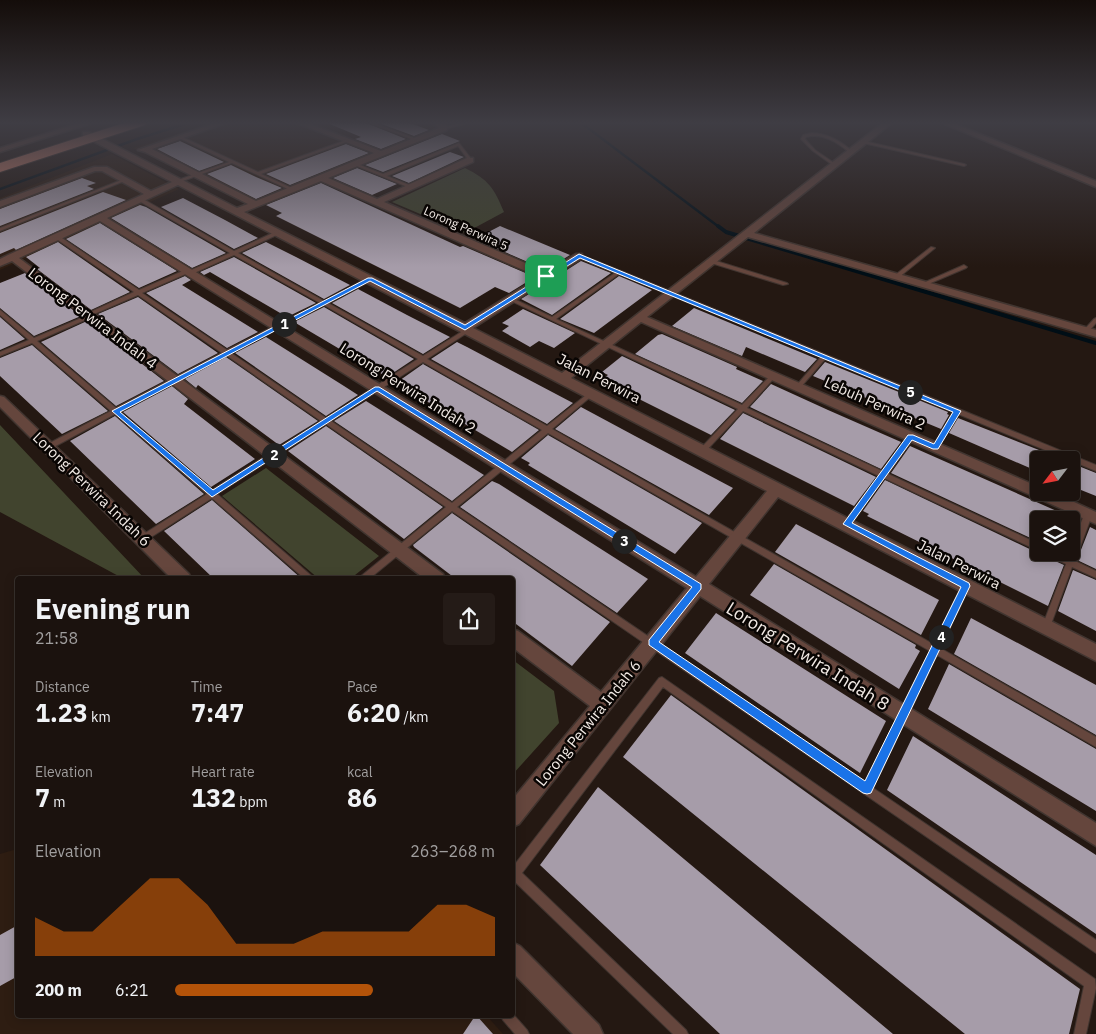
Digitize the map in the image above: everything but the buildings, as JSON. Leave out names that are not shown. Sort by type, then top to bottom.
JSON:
[{"type":"street","points":[[0,204],[91,170]]},
{"type":"street","points":[[107,170],[152,195]]},
{"type":"street","name":"Jalan Perwira","points":[[160,170],[1096,653]]},
{"type":"street","points":[[189,170],[255,204]]},
{"type":"street","points":[[238,211],[338,170]]},
{"type":"street","points":[[376,202],[447,170]]},
{"type":"street","points":[[563,378],[828,170]]},
{"type":"street","points":[[1062,170],[1096,184]]},
{"type":"street","name":"Lorong Perwira 5","points":[[320,177],[546,276]]},
{"type":"street","points":[[6,260],[152,195],[179,181]]},
{"type":"street","name":"Lorong Perwira Indah 2","points":[[101,218],[698,586]]},
{"type":"street","points":[[747,234],[1091,333]]},
{"type":"street","points":[[467,329],[510,299],[579,256]]},
{"type":"street","name":"Lorong Perwira Indah 4","points":[[6,260],[89,315],[432,576]]},
{"type":"street","name":"Lebuh Perwira 2","points":[[640,318],[1092,517]]},
{"type":"street","name":"Lorong Perwira Indah 6","points":[[0,400],[180,576]]},
{"type":"street","name":"Lorong Perwira Indah 6","points":[[515,813],[776,488]]},
{"type":"street","name":"Lorong Perwira Indah 8","points":[[698,586],[1096,836]]},
{"type":"street","points":[[515,638],[603,705]]},
{"type":"street","points":[[515,957],[590,1034]]},
{"type":"lane","points":[[179,181],[208,170]]},
{"type":"lane","points":[[249,170],[290,190]]},
{"type":"lane","points":[[257,174],[267,170]]},
{"type":"lane","points":[[369,170],[410,187]]},
{"type":"lane","points":[[383,176],[397,170]]},
{"type":"lane","points":[[0,230],[126,180]]},
{"type":"lane","points":[[141,200],[738,537],[1096,742]]},
{"type":"lane","points":[[0,354],[279,232]]},
{"type":"lane","points":[[57,237],[653,642],[1096,947]]},
{"type":"lane","points":[[896,277],[933,248]]},
{"type":"lane","points":[[579,256],[1096,468]]},
{"type":"lane","points":[[712,262],[785,284]]},
{"type":"lane","points":[[924,284],[964,267]]},
{"type":"lane","points":[[552,319],[619,272]]},
{"type":"lane","points":[[48,447],[370,279]]},
{"type":"lane","points":[[510,299],[1030,544]]},
{"type":"lane","points":[[0,312],[308,576]]},
{"type":"lane","points":[[1091,333],[1096,320]]},
{"type":"lane","points":[[142,539],[467,329]]},
{"type":"lane","points":[[798,387],[824,357]]},
{"type":"lane","points":[[703,450],[773,376]]},
{"type":"lane","points":[[367,576],[592,393]]},
{"type":"lane","points":[[935,448],[957,411]]},
{"type":"lane","points":[[847,524],[910,437]]},
{"type":"lane","points":[[1046,627],[1070,563],[1092,517]]},
{"type":"lane","points":[[1066,561],[1096,575]]},
{"type":"lane","points":[[867,789],[966,586]]},
{"type":"lane","points":[[682,1034],[515,874],[662,681],[1091,983],[1080,1034]]},
{"type":"lane","points":[[509,1018],[524,1034]]},
{"type":"shaded area","points":[[71,170],[143,170],[179,189],[0,270],[0,198]]},
{"type":"shaded area","points":[[178,170],[327,170],[244,203]]},
{"type":"shaded area","points":[[15,850],[15,1018],[489,1018],[503,1034],[0,1034],[0,854]]},
{"type":"green space","points":[[460,170],[469,170],[490,186],[504,212],[465,233],[392,202]]},
{"type":"green space","points":[[0,425],[142,576],[118,576],[0,512]]},
{"type":"green space","points":[[266,468],[379,556],[354,576],[315,576],[222,496]]},
{"type":"green space","points":[[515,662],[554,691],[559,723],[515,772]]},
{"type":"waterway","points":[[0,189],[51,170]]},
{"type":"waterway","points":[[644,170],[719,227]]},
{"type":"waterway","points":[[718,226],[726,232],[1096,343]]},
{"type":"route","points":[[579,256],[957,411],[935,448],[910,437],[847,524],[966,586],[867,789],[653,642],[698,586],[377,388],[212,494],[116,411],[370,279],[465,328],[546,276],[579,256]]}]
